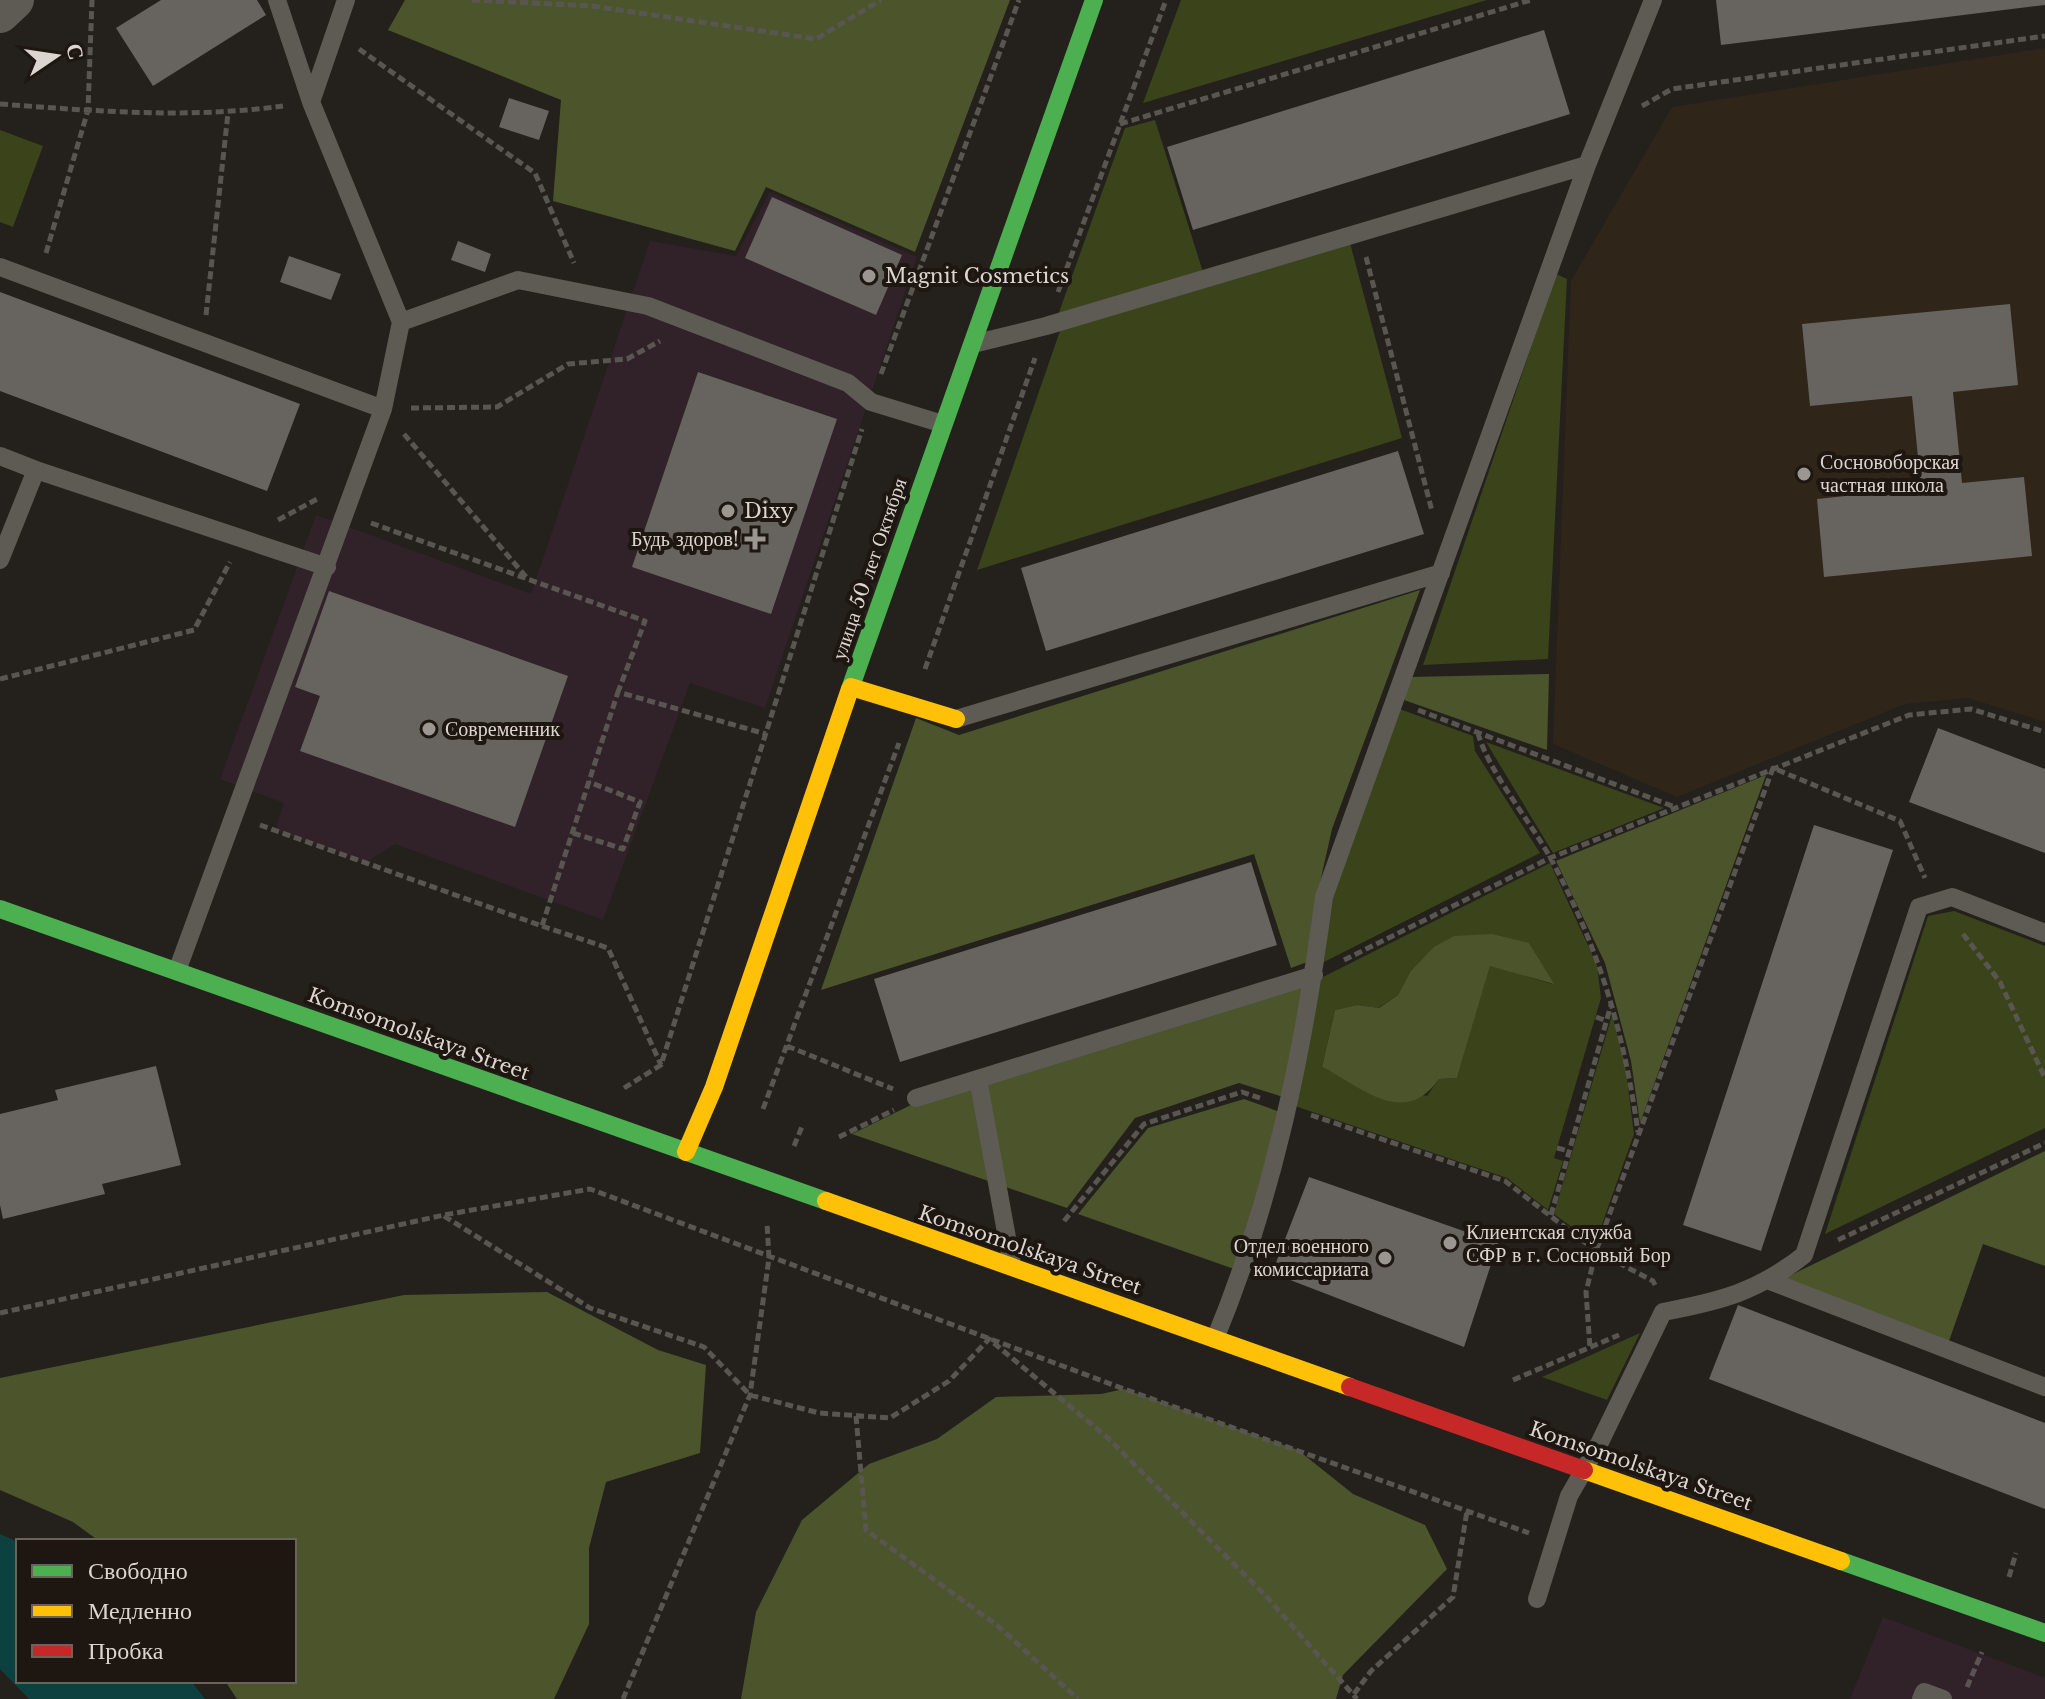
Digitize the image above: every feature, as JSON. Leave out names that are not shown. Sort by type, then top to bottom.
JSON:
[{"type":"street","points":[[0,14],[15,0]]},
{"type":"street","name":"улица 50 лет Октября","points":[[686,1152],[714,1087],[970,345],[1094,0]]},
{"type":"street","points":[[851,687],[956,719]]},
{"type":"street","name":"Komsomolskaya Street","points":[[0,909],[2045,1633]]},
{"type":"lane","points":[[177,971],[383,409],[401,322],[311,102],[277,0]]},
{"type":"lane","points":[[311,102],[346,0]]},
{"type":"lane","points":[[1215,1339],[1258,1222],[1290,1108],[1314,975],[1324,897],[1587,165],[1653,0]]},
{"type":"lane","points":[[970,345],[1046,326],[1587,165]]},
{"type":"lane","points":[[0,267],[383,409]]},
{"type":"lane","points":[[401,322],[518,280],[648,306],[848,383],[871,402],[943,424]]},
{"type":"lane","points":[[0,456],[327,567]]},
{"type":"lane","points":[[0,560],[36,470]]},
{"type":"lane","points":[[956,719],[1443,567]]},
{"type":"lane","points":[[1537,1599],[1569,1496],[1600,1442],[1663,1312],[1724,1301],[1770,1281],[1804,1255],[1919,907],[1952,897],[2045,933]]},
{"type":"lane","points":[[916,1098],[1314,975]]},
{"type":"lane","points":[[978,1079],[1012,1267]]},
{"type":"lane","points":[[1770,1281],[2045,1387]]},
{"type":"lane","points":[[1921,1699],[1924,1692],[1943,1699]]},
{"type":"path","points":[[38,281],[88,110],[92,0]]},
{"type":"path","points":[[472,0],[592,6],[816,39],[881,0]]},
{"type":"path","points":[[624,1088],[661,1065],[871,402],[1019,0]]},
{"type":"path","points":[[763,1109],[912,706],[1046,326],[1166,0]]},
{"type":"path","points":[[1120,124],[1531,0]]},
{"type":"path","points":[[335,32],[535,173],[587,294]]},
{"type":"path","points":[[1634,111],[1672,89],[2045,36]]},
{"type":"path","points":[[0,104],[88,110],[228,113],[311,102]]},
{"type":"path","points":[[203,342],[228,113]]},
{"type":"path","points":[[1360,233],[1443,567]]},
{"type":"path","points":[[383,409],[497,407],[568,364],[627,359],[693,323]]},
{"type":"path","points":[[383,409],[528,580]]},
{"type":"path","points":[[0,679],[194,630],[244,539],[358,477]]},
{"type":"path","points":[[345,514],[645,621],[618,692],[542,926]]},
{"type":"path","points":[[618,692],[766,734]]},
{"type":"path","points":[[1395,701],[1676,807]]},
{"type":"path","points":[[1314,975],[1550,858],[1909,715],[1971,709],[2045,732]]},
{"type":"path","points":[[1478,733],[1482,751],[1550,858],[1590,937],[1628,1061],[1639,1135]]},
{"type":"path","points":[[1773,768],[1900,821],[1939,914],[1973,942],[2000,982],[2045,1078]]},
{"type":"path","points":[[1590,1348],[1586,1292],[1596,1251],[1773,768]]},
{"type":"path","points":[[573,833],[623,849],[640,802],[589,782]]},
{"type":"path","points":[[233,815],[608,948],[661,1065]]},
{"type":"path","points":[[1551,1215],[1612,1004]]},
{"type":"path","points":[[1596,1017],[1607,1021]]},
{"type":"path","points":[[787,1046],[916,1098]]},
{"type":"path","points":[[1064,1221],[1144,1124],[1242,1092],[1505,1181],[1596,1251],[1653,1281],[1663,1312],[1590,1348],[1513,1380]]},
{"type":"path","points":[[839,1137],[916,1098]]},
{"type":"path","points":[[791,1155],[803,1124]]},
{"type":"path","points":[[1804,1255],[2045,1143]]},
{"type":"path","points":[[1557,1148],[1569,1151]]},
{"type":"path","points":[[0,1313],[444,1215],[590,1189],[989,1339],[1555,1542]]},
{"type":"path","points":[[444,1215],[590,1308],[704,1347],[750,1395],[819,1413],[890,1418],[949,1381],[989,1339]]},
{"type":"path","points":[[623,1699],[750,1395],[769,1258],[767,1218]]},
{"type":"path","points":[[989,1339],[1108,1438],[1265,1595],[1355,1697],[1371,1671],[1453,1597],[1467,1511]]},
{"type":"path","points":[[856,1416],[866,1530],[998,1626],[1078,1699]]},
{"type":"path","points":[[1961,1699],[1985,1646]]},
{"type":"shaded area","name":"Сосновоборская частная школа","points":[[2045,48],[2045,722],[1968,698],[1905,704],[1677,797],[1553,744],[1571,281],[1672,107]]},
{"type":"shaded area","points":[[770,192],[917,257],[765,708],[690,683],[603,920],[395,844],[365,863],[275,830],[284,803],[220,779],[316,515],[531,594],[650,241],[736,256]]},
{"type":"shaded area","points":[[1883,1617],[2045,1678],[2045,1699],[1850,1699]]},
{"type":"green space","points":[[405,0],[1010,0],[915,252],[766,187],[735,251],[553,201],[561,100],[388,30]]},
{"type":"green space","points":[[1181,0],[1487,0],[1143,103]]},
{"type":"green space","points":[[1155,120],[1203,272],[1057,318],[1125,128]]},
{"type":"green space","points":[[0,130],[43,146],[13,227],[0,222]]},
{"type":"green space","points":[[1350,243],[1402,438],[977,570],[1061,328]]},
{"type":"green space","points":[[1556,274],[1567,279],[1548,659],[1423,665]]},
{"type":"green space","points":[[1420,590],[1332,829],[1317,896],[1310,961],[1291,968],[1254,854],[821,990],[916,718],[959,735]]},
{"type":"green space","points":[[1549,674],[1547,750],[1404,700],[1409,677]]},
{"type":"green space","points":[[1397,708],[1473,736],[1475,751],[1540,853],[1324,962],[1331,901]]},
{"type":"green space","points":[[1486,742],[1664,808],[1553,853]]},
{"type":"green space","points":[[1766,775],[1640,1123],[1631,1061],[1605,963],[1556,861]]},
{"type":"green space","points":[[1550,863],[1597,965],[1601,998],[1554,1158],[1563,1161],[1548,1210],[1507,1178],[1295,1106],[1321,978]],"holes":[[[1529,943],[1552,984],[1490,965],[1457,1078],[1439,1079],[1427,1096],[1349,1081],[1322,1067],[1335,1010],[1357,1005],[1378,1008],[1398,995],[1410,972]]]},
{"type":"green space","points":[[1954,911],[2045,946],[2045,1128],[1825,1234],[1928,916]]},
{"type":"green space","points":[[1492,934],[1529,943],[1554,984],[1490,966],[1457,1078],[1439,1079],[1426,1094],[1412,1101],[1397,1102],[1367,1093],[1322,1067],[1335,1010],[1357,1005],[1379,1008],[1398,995],[1410,972],[1434,947],[1454,936]]},
{"type":"green space","points":[[1304,985],[1283,1097],[1239,1083],[1135,1118],[1067,1208],[852,1134],[917,1102]]},
{"type":"green space","points":[[1612,1015],[1625,1063],[1634,1134],[1595,1244],[1554,1214]]},
{"type":"green space","points":[[1244,1099],[1280,1112],[1234,1269],[1078,1214],[1148,1128]]},
{"type":"green space","points":[[2045,1151],[2045,1266],[1983,1244],[1949,1341],[1783,1279]]},
{"type":"green space","points":[[547,1292],[658,1350],[706,1365],[700,1453],[606,1482],[589,1548],[589,1624],[554,1699],[237,1699],[226,1683],[296,1683],[296,1539],[96,1539],[73,1522],[0,1490],[0,1378],[404,1295]]},
{"type":"green space","points":[[1640,1333],[1607,1400],[1542,1377]]},
{"type":"green space","points":[[1124,1389],[1298,1450],[1353,1494],[1425,1525],[1447,1569],[1343,1675],[1336,1699],[741,1699],[756,1612],[802,1520],[869,1464],[937,1439],[996,1397],[1101,1394]]},
{"type":"water","points":[[0,1534],[16,1541],[16,1683],[193,1683],[205,1699],[29,1699],[0,1669]]},
{"type":"building","points":[[161,0],[257,0],[266,15],[153,86],[116,28]]},
{"type":"building","points":[[1716,0],[2045,0],[2045,5],[1721,45]]},
{"type":"building","points":[[1544,30],[1570,114],[1193,230],[1167,147]]},
{"type":"building","points":[[509,98],[549,111],[539,140],[499,127]]},
{"type":"building","points":[[772,197],[902,255],[876,315],[745,258]]},
{"type":"building","points":[[458,241],[491,254],[485,272],[451,260]]},
{"type":"building","points":[[289,256],[341,274],[331,300],[280,282]]},
{"type":"building","points":[[0,292],[300,404],[267,491],[0,391]]},
{"type":"building","points":[[2010,304],[2018,385],[1953,392],[1962,483],[2024,477],[2032,556],[1824,577],[1817,499],[1921,488],[1912,396],[1810,406],[1802,324]]},
{"type":"building","name":"Dixy","points":[[698,372],[837,419],[771,614],[632,567]]},
{"type":"building","points":[[1398,451],[1424,534],[1046,651],[1021,568]]},
{"type":"building","name":"Современник","points":[[329,591],[568,676],[515,827],[300,751],[320,696],[295,687]]},
{"type":"building","points":[[1938,728],[2045,769],[2045,853],[1909,802]]},
{"type":"building","points":[[1814,825],[1893,850],[1761,1251],[1683,1225]]},
{"type":"building","points":[[1251,862],[1277,945],[900,1062],[874,979]]},
{"type":"building","points":[[156,1066],[181,1165],[102,1184],[105,1194],[3,1219],[0,1205],[0,1114],[58,1100],[55,1090]]},
{"type":"building","name":"Отдел военного комиссариата","points":[[1309,1177],[1498,1243],[1464,1347],[1272,1273]]},
{"type":"building","points":[[1738,1305],[2045,1423],[2045,1509],[1709,1379]]},
{"type":"traffic: fast","points":[[850,689],[1094,0]]},
{"type":"traffic: fast","points":[[0,909],[826,1201]]},
{"type":"traffic: fast","points":[[1841,1561],[2045,1633]]},
{"type":"traffic: slow","points":[[851,687],[956,719]]},
{"type":"traffic: slow","points":[[686,1152],[714,1087],[850,689]]},
{"type":"traffic: slow","points":[[826,1201],[1350,1387]]},
{"type":"traffic: slow","points":[[1584,1470],[1841,1561]]},
{"type":"traffic: jam","points":[[1350,1387],[1584,1470]]},
{"type":"place","name":"Magnit Cosmetics","points":[[869,276]]},
{"type":"place","name":"Сосновоборская частная школа","points":[[1804,474]]},
{"type":"place","name":"Dixy","points":[[728,511]]},
{"type":"place","name":"Будь здоров!","points":[[755,539]]},
{"type":"place","name":"Современник","points":[[429,729]]},
{"type":"place","name":"Клиентская служба СФР в г. Сосновый Бор","points":[[1450,1243]]},
{"type":"place","name":"Отдел военного комиссариата","points":[[1385,1258]]}]
